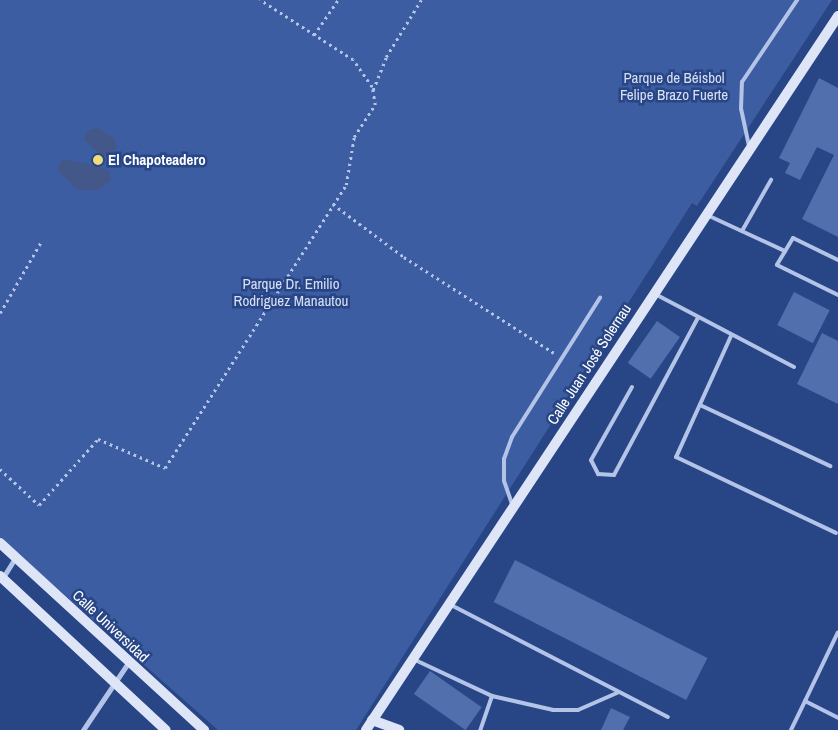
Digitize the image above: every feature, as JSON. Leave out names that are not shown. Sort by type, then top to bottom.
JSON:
[{"type":"street","name":"Calle Juan José Solernau","points":[[366,730],[749,146],[838,16]]},
{"type":"street","name":"Calle Universidad","points":[[0,543],[128,663],[204,730]]},
{"type":"street","points":[[15,558],[1,578],[116,680],[166,730]]},
{"type":"street","points":[[82,730],[128,663]]},
{"type":"street","points":[[372,720],[399,730]]},
{"type":"lane","points":[[749,146],[741,109],[742,82],[797,0]]},
{"type":"lane","points":[[742,231],[771,180]]},
{"type":"lane","points":[[706,214],[785,251]]},
{"type":"lane","points":[[838,260],[794,238],[777,265],[838,295]]},
{"type":"lane","points":[[653,293],[731,336],[794,367]]},
{"type":"lane","points":[[513,506],[504,481],[504,459],[512,437],[600,298]]},
{"type":"lane","points":[[632,387],[591,460],[598,474],[614,475],[698,318]]},
{"type":"lane","points":[[731,336],[676,457],[836,533]]},
{"type":"lane","points":[[700,405],[830,466]]},
{"type":"lane","points":[[449,604],[668,718]]},
{"type":"lane","points":[[791,730],[838,632]]},
{"type":"lane","points":[[413,659],[492,696],[570,710],[618,693]]},
{"type":"lane","points":[[480,730],[492,696]]},
{"type":"lane","points":[[805,701],[838,718]]},
{"type":"path","points":[[0,469],[39,505],[98,439],[165,468],[346,185],[354,137],[375,105],[373,91],[353,60],[260,0]]},
{"type":"path","points":[[314,35],[338,0]]},
{"type":"path","points":[[373,91],[386,57],[422,0]]},
{"type":"path","points":[[333,204],[404,257],[562,358]]},
{"type":"path","points":[[0,313],[41,242]]},
{"type":"green space","name":"Parque Dr. Emilio Rodriguez Manautou","points":[[0,0],[832,0],[697,206],[692,203],[356,730],[218,730],[0,538]]},
{"type":"shaded area","name":"El Chapoteadero","points":[[98,128],[114,138],[117,148],[111,155],[103,156],[98,167],[109,171],[111,180],[99,190],[78,190],[57,170],[62,159],[92,165],[98,152],[84,140],[87,131]]},
{"type":"building","points":[[819,78],[838,88],[838,237],[802,219],[834,155],[817,147],[800,180],[785,173],[790,163],[779,158]]},
{"type":"building","points":[[794,292],[830,310],[813,343],[777,325]]},
{"type":"building","points":[[657,321],[680,337],[651,379],[628,363]]},
{"type":"building","points":[[822,333],[838,341],[838,404],[797,384]]},
{"type":"building","points":[[515,560],[707,658],[686,700],[494,602]]},
{"type":"building","points":[[430,671],[482,707],[465,730],[414,694]]},
{"type":"building","points":[[611,708],[630,717],[623,730],[601,730]]},
{"type":"place","name":"El Chapoteadero","points":[[98,160]]},
{"type":"park label","name":"Parque de Béisbol Felipe Brazo Fuerte","points":[[674,86]]}]
